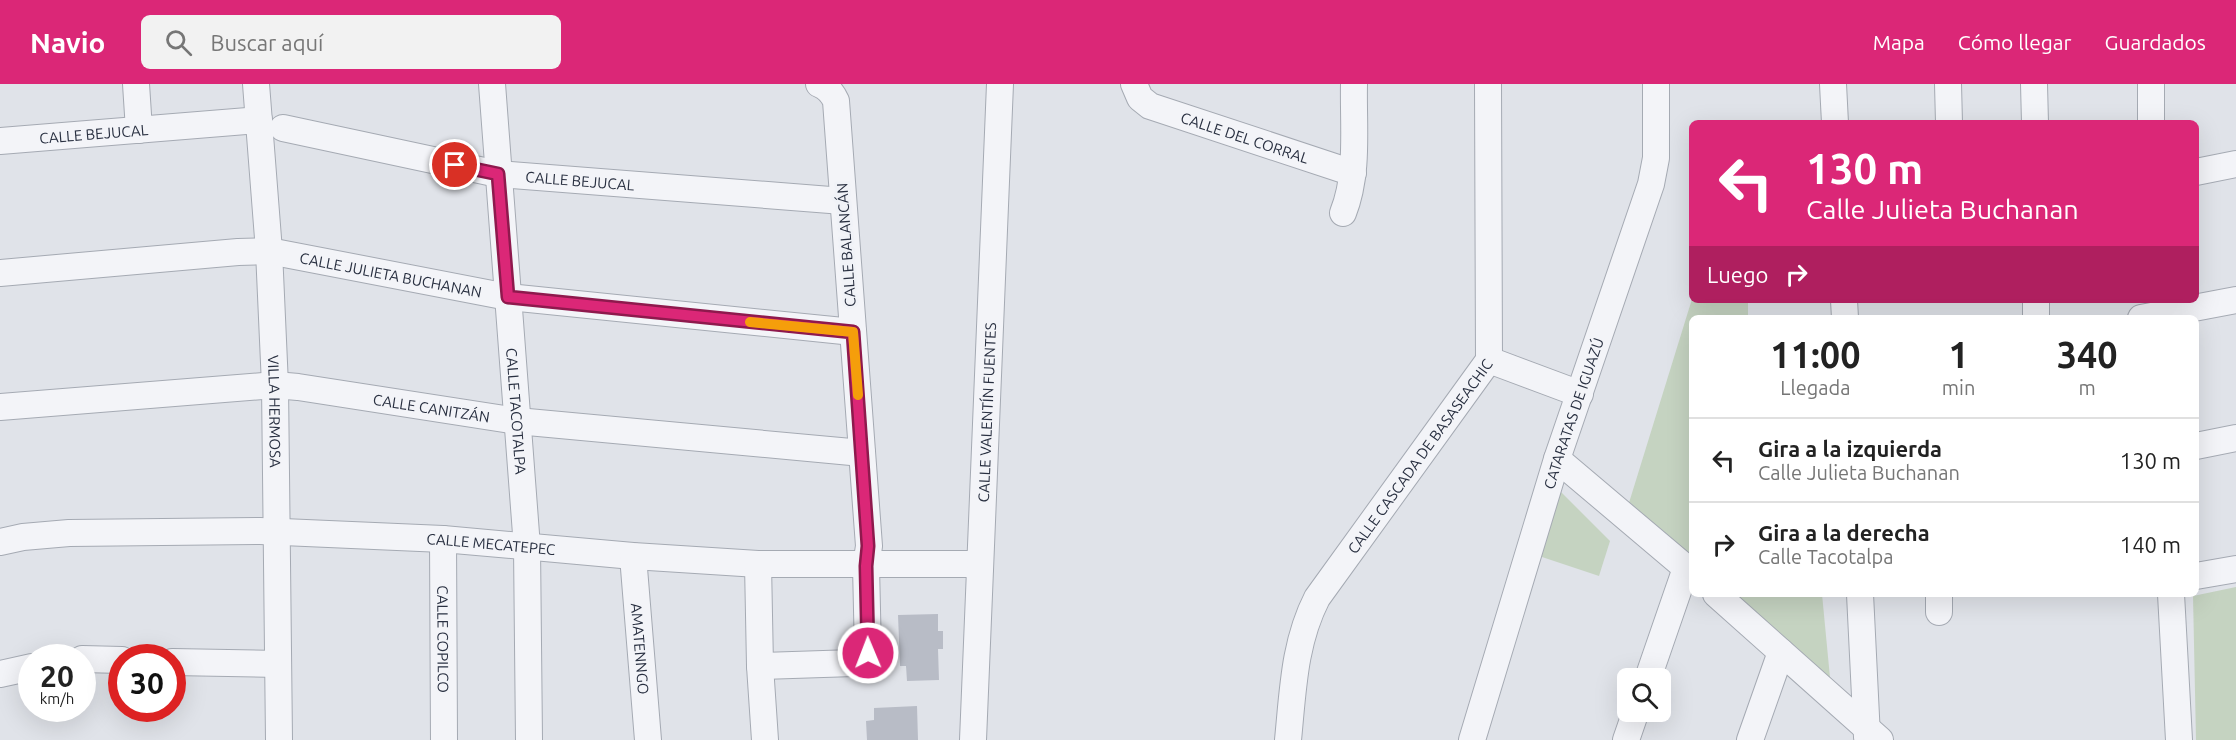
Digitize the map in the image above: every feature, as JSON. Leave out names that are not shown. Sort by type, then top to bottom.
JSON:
[{"type":"street","points":[[136,84],[139,130]]},
{"type":"street","name":"VILLA HERMOSA","points":[[256,84],[269,251],[275,385],[279,740]]},
{"type":"street","name":"CALLE TACOTALPA","points":[[492,84],[527,548],[529,740]]},
{"type":"street","name":"CALLE VALENTÍN FUENTES","points":[[974,740],[1000,84]]},
{"type":"street","points":[[1343,213],[1353,172],[1354,84]]},
{"type":"street","name":"CALLE CASCADA DE BASASEACHIC","points":[[1288,740],[1298,647],[1306,620],[1317,598],[1489,360],[1488,84]]},
{"type":"street","name":"CATARATAS DE IGUAZÚ","points":[[1472,740],[1557,459],[1652,184],[1656,158],[1656,84]]},
{"type":"street","points":[[1833,84],[1835,120]]},
{"type":"street","points":[[1948,84],[1949,120]]},
{"type":"street","points":[[2034,84],[2035,120]]},
{"type":"street","points":[[2151,84],[2151,120]]},
{"type":"street","name":"CALLE BALANCÁN","points":[[760,666],[854,663],[866,658],[868,650],[866,566],[868,546],[836,101],[832,93],[822,85]]},
{"type":"street","name":"CALLE DEL CORRAL","points":[[1137,91],[1150,106],[1353,172]]},
{"type":"street","name":"CALLE BEJUCAL","points":[[0,141],[259,120]]},
{"type":"street","name":"CALLE BEJUCAL","points":[[283,128],[498,174],[843,201]]},
{"type":"street","points":[[2199,171],[2236,164]]},
{"type":"street","name":"CALLE JULIETA BUCHANAN","points":[[0,273],[269,251],[508,297],[853,332]]},
{"type":"street","points":[[2153,313],[2236,300]]},
{"type":"street","points":[[1489,360],[1580,394]]},
{"type":"street","name":"CALLE CANITZÁN","points":[[0,407],[275,385],[517,421],[862,453]]},
{"type":"street","points":[[2199,445],[2236,438]]},
{"type":"street","points":[[1557,459],[1689,571],[1652,668]]},
{"type":"street","name":"CALLE MECATEPEC","points":[[0,542],[23,537],[69,533],[276,532],[443,539],[527,548],[758,564],[866,566],[968,564],[980,568]]},
{"type":"street","name":"CALLE COPILCO","points":[[443,539],[444,740]]},
{"type":"street","name":"AMATENNGO","points":[[633,556],[648,740]]},
{"type":"street","points":[[758,564],[760,666],[765,740]]},
{"type":"street","points":[[2199,575],[2236,569]]},
{"type":"street","points":[[1719,597],[1872,736]]},
{"type":"street","points":[[1860,597],[1872,736]]},
{"type":"street","points":[[2172,597],[2179,740]]},
{"type":"street","points":[[1750,740],[1781,652]]},
{"type":"street","points":[[186,662],[278,664]]},
{"type":"street","points":[[0,674],[18,670]]},
{"type":"street","points":[[1626,740],[1632,722]]},
{"type":"green space","points":[[1691,303],[1748,303],[1748,315],[1689,315],[1689,560],[1628,506]]},
{"type":"green space","points":[[1558,489],[1610,541],[1599,576],[1536,555]]},
{"type":"green space","points":[[2236,587],[2236,740],[2196,740],[2193,597],[2199,597],[2199,595]]},
{"type":"green space","points":[[1729,597],[1822,597],[1831,688]]},
{"type":"building","points":[[938,614],[938,631],[943,631],[943,649],[938,649],[939,680],[907,681],[906,666],[900,666],[898,615]]},
{"type":"building","points":[[917,706],[918,740],[867,740],[866,721],[874,720],[874,708]]},
{"type":"slow traffic","points":[[750,322],[853,332],[858,395]]},
{"type":"route","points":[[455,165],[498,174],[508,297],[853,332],[868,546],[866,566],[868,653]]}]
